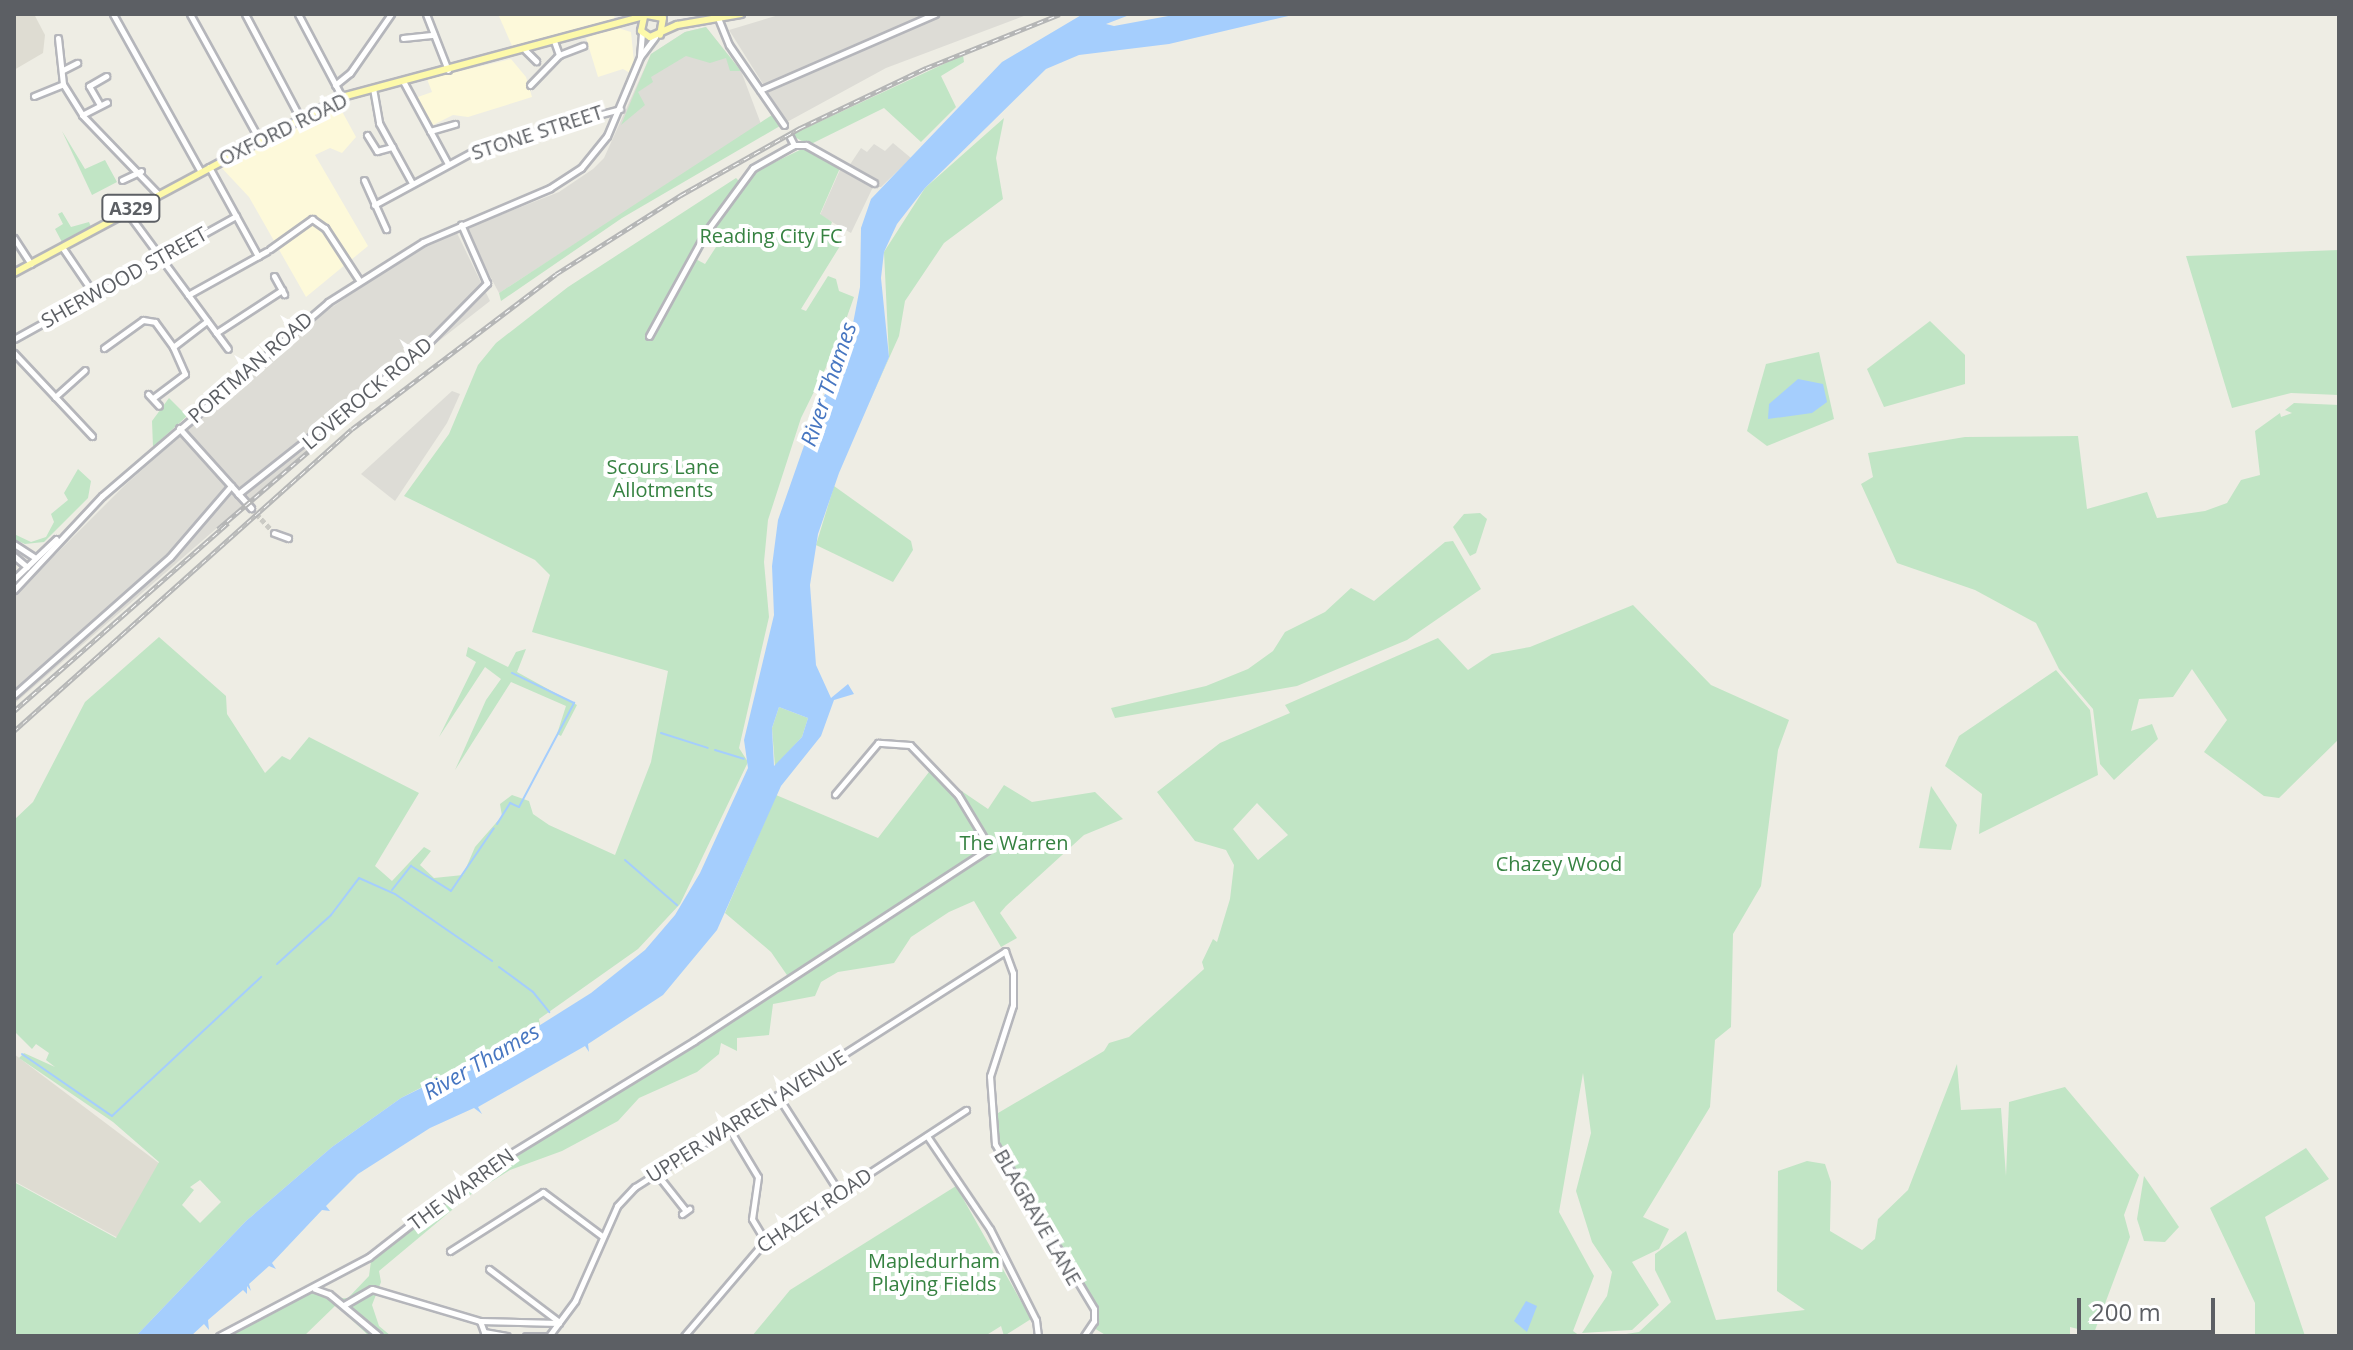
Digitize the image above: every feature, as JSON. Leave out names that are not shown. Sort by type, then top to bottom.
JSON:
[{"type":"main road","points":[[619,22],[658,36],[677,25],[741,14]]},
{"type":"main road","name":"OXFORD ROAD","points":[[14,273],[157,193],[342,97],[646,15],[661,16]]},
{"type":"main road","points":[[641,32],[646,15]]},
{"type":"main road","points":[[658,36],[661,16],[677,25]]},
{"type":"street","points":[[113,14],[200,170]]},
{"type":"street","points":[[203,14],[191,17],[259,139]]},
{"type":"street","points":[[245,14],[300,118]]},
{"type":"street","points":[[298,14],[342,97]]},
{"type":"street","points":[[335,85],[350,73],[391,14]]},
{"type":"street","points":[[426,14],[448,70]]},
{"type":"street","points":[[760,90],[935,14]]},
{"type":"street","points":[[720,17],[729,45],[784,125]]},
{"type":"street","points":[[640,57],[641,32]]},
{"type":"street","points":[[407,36],[434,35]]},
{"type":"street","points":[[640,57],[658,36]]},
{"type":"street","points":[[58,38],[63,84],[82,115],[141,171],[157,193]]},
{"type":"street","points":[[554,41],[559,55]]},
{"type":"street","points":[[530,85],[559,55],[583,46]]},
{"type":"street","points":[[525,50],[536,61]]},
{"type":"street","name":"PORTMAN ROAD","points":[[14,590],[59,538],[291,330],[359,280],[461,224],[574,173],[603,142],[620,109],[640,57]]},
{"type":"street","points":[[63,70],[78,64]]},
{"type":"street","points":[[100,105],[89,86],[106,76]]},
{"type":"street","points":[[403,81],[448,164]]},
{"type":"street","points":[[34,96],[63,84]]},
{"type":"street","points":[[373,88],[379,123],[412,183]]},
{"type":"street","points":[[82,115],[107,102]]},
{"type":"street","name":"STONE STREET","points":[[374,205],[485,145],[620,109]]},
{"type":"street","points":[[430,131],[455,124]]},
{"type":"street","points":[[367,135],[377,151],[392,147]]},
{"type":"street","points":[[790,137],[794,145]]},
{"type":"street","points":[[649,336],[694,253],[746,174],[794,145],[806,145],[874,183]]},
{"type":"street","points":[[208,166],[258,256]]},
{"type":"street","points":[[122,180],[141,171]]},
{"type":"street","points":[[364,180],[386,229]]},
{"type":"street","points":[[127,211],[228,349]]},
{"type":"street","name":"SHERWOOD STREET","points":[[14,339],[236,216]]},
{"type":"street","points":[[188,295],[268,250],[312,219],[325,228],[359,280]]},
{"type":"street","name":"LOVEROCK ROAD","points":[[238,494],[427,344],[487,283],[461,224]]},
{"type":"street","points":[[14,238],[31,264]]},
{"type":"street","points":[[62,247],[94,294]]},
{"type":"street","points":[[216,333],[283,292],[274,276]]},
{"type":"street","points":[[113,351],[106,346],[149,319],[173,347],[184,363],[183,377],[151,396],[159,406]]},
{"type":"street","points":[[173,347],[207,321]]},
{"type":"street","points":[[14,353],[92,436]]},
{"type":"street","points":[[55,397],[85,370]]},
{"type":"street","points":[[179,428],[251,508]]},
{"type":"street","points":[[14,695],[170,557],[231,486]]},
{"type":"street","points":[[274,533],[288,538]]},
{"type":"street","name":"PORTMAN ROAD","points":[[14,579],[43,547],[59,538]]},
{"type":"street","points":[[14,544],[34,556],[36,565],[25,566],[15,557]]},
{"type":"street","points":[[27,550],[43,547]]},
{"type":"street","points":[[15,557],[18,572]]},
{"type":"street","name":"THE WARREN","points":[[219,1336],[369,1257],[469,1179],[694,1041],[990,848],[958,795],[910,745],[878,743],[835,794]]},
{"type":"street","name":"UPPER WARREN AVENUE","points":[[548,1336],[575,1301],[602,1236],[626,1196],[656,1173],[1005,951]]},
{"type":"street","name":"BLAGRAVE LANE","points":[[1005,951],[1013,973],[1013,1005],[990,1076],[995,1144],[1094,1309],[1094,1321],[1084,1336]]},
{"type":"street","points":[[777,1095],[839,1192]]},
{"type":"street","name":"CHAZEY ROAD","points":[[684,1336],[765,1241],[966,1110]]},
{"type":"street","points":[[728,1127],[758,1177],[752,1219],[765,1241]]},
{"type":"street","points":[[927,1136],[990,1229],[1036,1320],[1038,1336]]},
{"type":"street","points":[[656,1173],[686,1211]]},
{"type":"street","points":[[451,1249],[543,1192],[602,1236]]},
{"type":"street","points":[[489,1269],[559,1323]]},
{"type":"street","points":[[328,1281],[329,1294]]},
{"type":"street","points":[[314,1288],[344,1305],[379,1336]]},
{"type":"street","points":[[344,1305],[366,1291],[380,1289],[423,1307],[480,1321],[559,1323]]},
{"type":"street","points":[[480,1321],[484,1332],[507,1336]]},
{"type":"street","points":[[526,1336],[548,1336]]},
{"type":"shaded area","points":[[14,14],[34,14],[45,35],[43,53],[14,70]]},
{"type":"shaded area","points":[[498,14],[614,14],[615,20],[513,48]]},
{"type":"shaded area","points":[[782,14],[1029,14],[886,68],[787,122],[729,30]]},
{"type":"shaded area","points":[[615,27],[631,32],[634,62],[630,73],[623,69],[598,77],[586,38]]},
{"type":"shaded area","points":[[706,27],[741,71],[761,124],[499,293],[465,229],[559,192],[593,169],[604,158],[651,54],[685,32]]},
{"type":"shaded area","points":[[511,59],[526,77],[532,97],[468,117],[453,115],[431,126],[415,98],[432,92],[427,79]]},
{"type":"shaded area","points":[[338,104],[356,137],[342,153],[330,148],[315,155],[368,246],[306,297],[249,197],[219,165]]},
{"type":"shaded area","points":[[893,143],[911,158],[881,187],[873,187],[851,233],[820,215],[843,163],[849,166],[861,148],[867,152],[874,144],[885,151]]},
{"type":"shaded area","points":[[456,231],[490,301],[376,390],[14,704],[14,596],[126,484],[309,323],[420,247]]},
{"type":"shaded area","points":[[452,391],[460,394],[447,423],[395,501],[361,474]]},
{"type":"shaded area","points":[[14,1054],[160,1164],[120,1239],[14,1181]]},
{"type":"green space","points":[[706,27],[741,71],[730,71],[726,58],[710,63],[686,56],[651,77],[653,82],[638,92],[645,105],[621,125],[651,54],[685,32]]},
{"type":"green space","points":[[963,55],[964,62],[941,76],[956,107],[921,142],[884,108],[809,145],[791,135]]},
{"type":"green space","points":[[772,115],[780,126],[622,218],[501,301],[499,293]]},
{"type":"green space","points":[[1004,118],[996,158],[1003,199],[944,243],[905,301],[899,336],[863,416],[889,357],[884,252],[925,188]]},
{"type":"green space","points":[[62,131],[85,169],[105,160],[117,182],[92,195]]},
{"type":"green space","points":[[804,148],[840,168],[820,214],[832,222],[827,236],[840,246],[801,309],[806,311],[828,276],[836,279],[839,291],[854,297],[837,345],[801,418],[768,520],[764,562],[769,617],[739,748],[748,762],[680,904],[638,949],[539,1019],[540,1026],[401,1098],[332,1147],[246,1221],[136,1336],[14,1336],[14,1182],[116,1238],[159,1162],[113,1122],[19,1058],[24,1053],[55,1067],[46,1060],[49,1053],[36,1044],[32,1049],[14,1031],[14,820],[33,802],[85,702],[159,637],[226,696],[227,714],[265,773],[282,756],[290,760],[309,737],[419,793],[375,866],[392,881],[424,847],[431,851],[420,865],[434,878],[463,875],[475,847],[502,816],[500,804],[512,795],[529,801],[533,814],[549,825],[615,855],[651,762],[668,671],[532,632],[550,575],[535,560],[404,496],[449,434],[478,365],[496,343],[568,287],[736,178],[739,181],[690,256],[705,264],[716,247],[705,239],[752,173]],"holes":[[[200,1180],[221,1202],[200,1223],[182,1205],[194,1190],[190,1187]]]},
{"type":"green space","points":[[62,212],[71,227],[89,222],[91,227],[63,244],[55,229],[63,224],[58,214]]},
{"type":"green space","points":[[2339,250],[2339,395],[2291,393],[2232,408],[2186,256]]},
{"type":"green space","points":[[1930,321],[1965,355],[1965,384],[1884,407],[1867,369]]},
{"type":"green space","points":[[1819,352],[1834,419],[1767,446],[1747,431],[1766,364]]},
{"type":"green space","points":[[169,398],[187,416],[153,447],[152,421]]},
{"type":"green space","points":[[2294,403],[2339,405],[2339,739],[2279,798],[2264,796],[2204,752],[2227,720],[2192,669],[2173,697],[2139,699],[2131,731],[2152,724],[2158,739],[2114,780],[2100,764],[2093,709],[2059,669],[2036,623],[1975,590],[1897,563],[1861,484],[1873,477],[1868,453],[1965,437],[2078,436],[2087,509],[2147,492],[2157,518],[2205,511],[2227,503],[2241,480],[2260,475],[2255,431],[2280,413],[2281,417],[2292,413],[2285,410]]},
{"type":"green space","points":[[78,469],[91,481],[88,498],[44,542],[25,544],[16,540],[14,534],[31,542],[46,537],[54,522],[51,514],[68,500],[64,493]]},
{"type":"green space","points":[[834,486],[911,541],[913,550],[893,582],[816,545]]},
{"type":"green space","points":[[1480,513],[1487,519],[1476,553],[1470,556],[1453,527],[1464,514]]},
{"type":"green space","points":[[1453,541],[1481,589],[1407,640],[1297,686],[1115,718],[1111,708],[1206,686],[1248,669],[1273,651],[1285,632],[1325,612],[1351,588],[1374,601],[1445,542]]},
{"type":"green space","name":"Chazey Wood","points":[[1633,605],[1711,685],[1789,720],[1778,750],[1761,886],[1733,934],[1731,1027],[1715,1040],[1710,1107],[1643,1217],[1669,1229],[1659,1249],[1632,1262],[1659,1305],[1632,1330],[1582,1333],[1607,1296],[1612,1272],[1592,1242],[1576,1191],[1591,1133],[1583,1073],[1559,1212],[1594,1276],[1573,1331],[1580,1336],[1107,1336],[1094,1328],[1095,1307],[996,1141],[993,1116],[1104,1051],[1109,1043],[1129,1037],[1204,969],[1202,962],[1213,939],[1217,942],[1230,899],[1234,865],[1226,850],[1195,841],[1157,792],[1220,743],[1290,713],[1285,705],[1438,638],[1468,670],[1492,654],[1530,647]],"holes":[[[1257,803],[1288,835],[1258,860],[1233,829]]]},
{"type":"green space","points":[[468,647],[508,667],[516,652],[526,649],[517,672],[577,705],[561,736],[557,734],[566,706],[511,682],[455,770],[486,700],[501,679],[485,667],[439,737],[476,662],[466,656]]},
{"type":"green space","points":[[2056,670],[2090,710],[2098,775],[1979,834],[1982,794],[1945,766],[1959,736]]},
{"type":"green space","points":[[779,707],[808,718],[802,737],[775,766],[772,728]]},
{"type":"green space","name":"The Warren","points":[[932,768],[956,793],[969,819],[960,790],[988,809],[1004,785],[1032,802],[1095,792],[1123,819],[1084,835],[1006,906],[1000,913],[1017,938],[1001,947],[974,901],[949,912],[911,937],[894,963],[838,972],[821,982],[815,996],[773,1004],[769,1035],[737,1038],[737,1051],[721,1043],[719,1054],[697,1072],[639,1098],[618,1121],[562,1151],[510,1170],[470,1195],[379,1271],[381,1282],[372,1305],[379,1326],[391,1336],[369,1336],[336,1305],[304,1336],[225,1336],[313,1291],[330,1299],[348,1298],[369,1276],[371,1261],[471,1181],[789,978],[771,952],[725,913],[776,795],[878,838]]},
{"type":"green space","points":[[1931,786],[1957,825],[1951,850],[1919,848]]},
{"type":"green space","points":[[1957,1064],[1961,1110],[2001,1108],[2006,1176],[2009,1102],[2065,1087],[2139,1175],[2124,1215],[2130,1237],[2094,1333],[2070,1327],[2070,1336],[1613,1336],[1639,1332],[1671,1302],[1655,1270],[1655,1254],[1686,1231],[1716,1320],[1805,1310],[1777,1291],[1778,1171],[1807,1161],[1825,1164],[1831,1182],[1830,1231],[1862,1250],[1875,1239],[1878,1219],[1908,1190]]},
{"type":"green space","points":[[2306,1148],[2329,1179],[2265,1217],[2305,1336],[2255,1336],[2255,1303],[2210,1208]]},
{"type":"green space","points":[[2144,1176],[2179,1227],[2165,1242],[2144,1241],[2137,1219]]},
{"type":"green space","name":"Mapledurham Playing Fields","points":[[956,1186],[1031,1319],[1004,1336],[1001,1326],[985,1336],[752,1336],[790,1290]]},
{"type":"water","name":"River Thames","points":[[1083,14],[1132,14],[1106,24],[1114,26],[1179,14],[1297,14],[1169,44],[1079,55],[1046,69],[925,188],[897,224],[884,252],[881,278],[889,357],[839,473],[818,534],[810,585],[816,665],[831,698],[848,684],[854,694],[834,700],[821,736],[781,786],[717,930],[663,995],[588,1044],[589,1052],[585,1046],[478,1107],[482,1114],[474,1108],[430,1128],[358,1174],[326,1206],[330,1211],[322,1210],[272,1263],[276,1269],[269,1266],[249,1284],[251,1291],[247,1286],[247,1294],[243,1290],[208,1320],[209,1330],[204,1324],[191,1336],[136,1336],[246,1221],[332,1147],[401,1098],[510,1044],[591,993],[645,950],[675,915],[700,873],[748,768],[744,740],[774,615],[772,566],[778,520],[813,420],[850,339],[860,287],[861,228],[871,199],[1002,62]],"holes":[[[779,707],[808,718],[802,737],[774,766],[772,728]]]},
{"type":"water","points":[[1798,379],[1823,384],[1827,402],[1812,413],[1768,419],[1769,404]]},
{"type":"water","points":[[1526,1301],[1537,1306],[1527,1332],[1514,1321]]},
{"type":"waterway","points":[[497,824],[510,803],[519,807],[574,703],[512,673]]},
{"type":"waterway","points":[[661,733],[708,748]]},
{"type":"waterway","points":[[715,750],[744,759]]},
{"type":"waterway","points":[[392,890],[411,866],[451,891],[494,828]]},
{"type":"waterway","points":[[625,860],[677,905]]},
{"type":"waterway","points":[[277,964],[331,915],[359,878],[395,894],[492,961]]},
{"type":"waterway","points":[[499,967],[533,992],[549,1012]]},
{"type":"waterway","points":[[22,1054],[112,1116],[261,977]]},
{"type":"tunnel","points":[[251,508],[274,533]]},
{"type":"railway","points":[[14,731],[352,429],[556,274],[681,195],[800,128],[926,68],[1060,14]]},
{"type":"railway","points":[[218,529],[324,438]]},
{"type":"railway","points":[[14,711],[228,523]]},
{"type":"park label","name":"Reading City FC","points":[[771,235]]},
{"type":"park label","name":"Scours Lane Allotments","points":[[663,478]]}]
